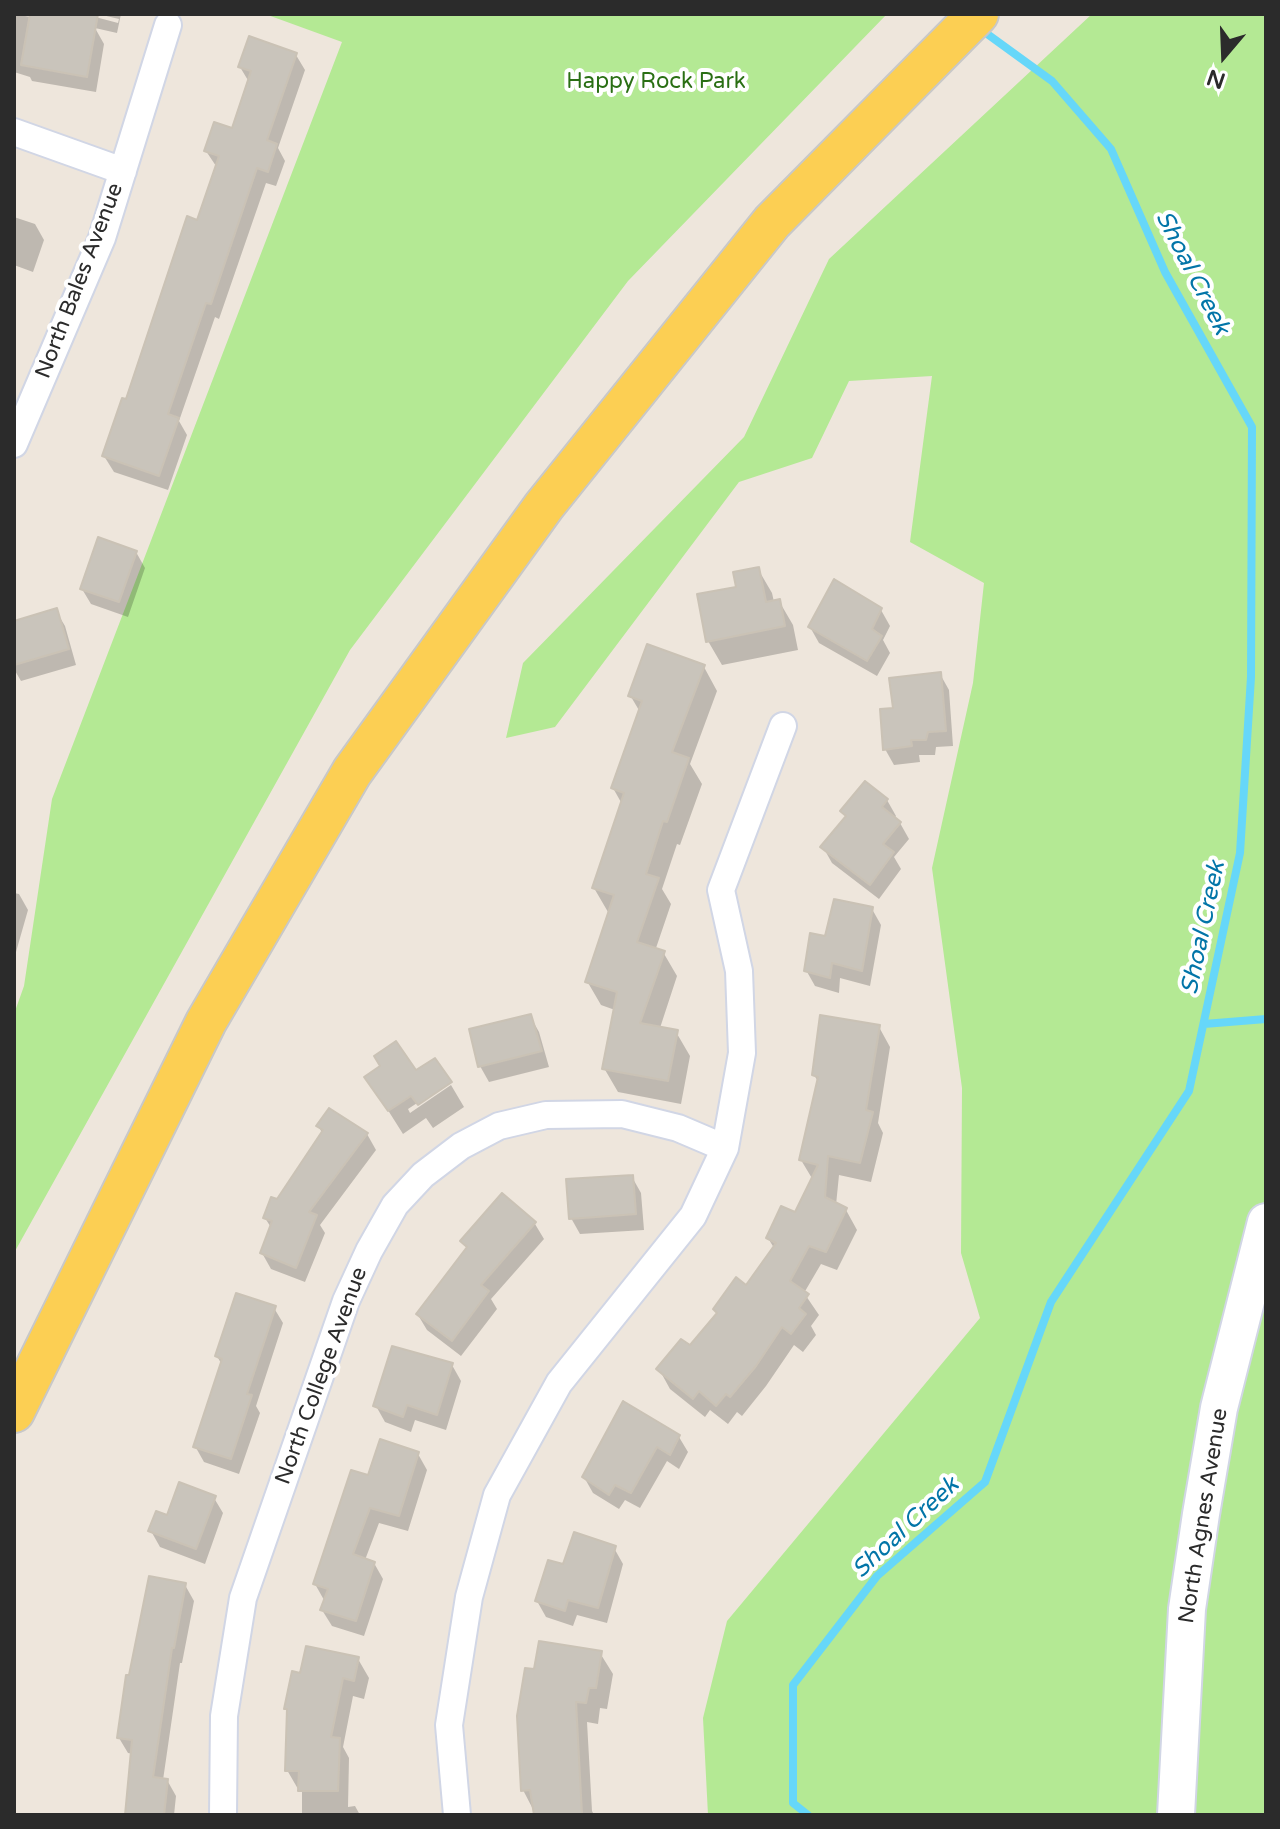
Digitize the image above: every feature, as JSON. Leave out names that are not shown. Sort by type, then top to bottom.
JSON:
[{"type":"main road","points":[[14,1412],[206,1022],[352,772],[544,506],[772,222],[978,14]]},
{"type":"street","name":"North Bales Avenue","points":[[14,444],[102,238],[168,25]]},
{"type":"street","points":[[14,132],[123,171]]},
{"type":"street","points":[[457,1815],[449,1725],[469,1597],[497,1495],[559,1383],[693,1216],[725,1148],[742,1053],[739,971],[721,890],[783,726]]},
{"type":"street","name":"North College Avenue","points":[[223,1815],[224,1716],[243,1598],[346,1301],[395,1205],[423,1175],[461,1146],[499,1126],[546,1115],[622,1114],[678,1128],[725,1148]]},
{"type":"street","name":"North Agnes Avenue","points":[[1176,1815],[1187,1609],[1201,1514],[1219,1408],[1266,1222]]},
{"type":"green space","name":"Happy Rock Park","points":[[265,14],[887,14],[628,281],[350,650],[14,1253],[14,1014],[24,986],[52,799],[342,42]]},
{"type":"green space","points":[[1092,14],[1266,14],[1266,1815],[708,1815],[703,1718],[727,1621],[980,1318],[961,1253],[962,1088],[932,868],[973,683],[984,583],[910,542],[932,376],[849,381],[812,458],[739,482],[555,727],[506,738],[523,663],[744,437],[829,259]]},
{"type":"building","points":[[30,14],[98,14],[87,77],[21,65]]},
{"type":"building","points":[[249,36],[297,53],[267,140],[277,144],[268,172],[257,168],[211,304],[206,303],[168,414],[179,418],[159,476],[102,456],[122,398],[126,399],[187,216],[197,220],[219,156],[204,151],[214,122],[232,128],[251,71],[238,67]]},
{"type":"building","points":[[98,537],[137,551],[119,602],[80,589]]},
{"type":"building","points":[[759,567],[766,602],[780,599],[785,626],[706,642],[697,594],[736,587],[733,572]]},
{"type":"building","points":[[834,579],[882,608],[872,629],[882,636],[867,661],[808,627]]},
{"type":"building","points":[[57,608],[69,649],[14,665],[14,621]]},
{"type":"building","points":[[647,644],[705,665],[672,752],[689,758],[667,822],[663,821],[646,874],[659,878],[637,942],[665,951],[640,1023],[678,1030],[668,1081],[602,1069],[617,992],[585,982],[614,895],[592,888],[624,793],[611,788],[642,701],[628,696]]},
{"type":"building","points":[[941,672],[946,731],[928,732],[926,740],[911,740],[912,746],[883,750],[880,709],[893,708],[889,678]]},
{"type":"building","points":[[865,781],[888,799],[882,807],[901,822],[883,844],[894,852],[870,885],[820,847],[846,816],[840,811]]},
{"type":"building","points":[[834,899],[873,907],[862,971],[832,963],[830,978],[804,971],[810,933],[825,936]]},
{"type":"building","points":[[531,1014],[542,1051],[478,1067],[469,1029]]},
{"type":"building","points":[[820,1015],[880,1025],[866,1110],[873,1112],[860,1163],[828,1156],[825,1197],[847,1208],[826,1252],[809,1246],[790,1281],[809,1294],[799,1308],[806,1314],[791,1334],[782,1327],[756,1366],[730,1397],[726,1394],[716,1406],[699,1391],[693,1399],[656,1369],[681,1339],[690,1345],[717,1313],[713,1309],[736,1277],[746,1285],[776,1243],[766,1238],[781,1206],[795,1212],[818,1165],[799,1160],[818,1077],[812,1075]]},
{"type":"building","points":[[396,1041],[416,1070],[435,1058],[452,1082],[418,1105],[411,1096],[388,1111],[364,1077],[380,1066],[374,1056]]},
{"type":"building","points":[[329,1108],[368,1133],[309,1212],[317,1215],[296,1268],[260,1253],[272,1221],[263,1218],[271,1197],[277,1199],[323,1130],[316,1126]]},
{"type":"building","points":[[633,1175],[636,1214],[569,1219],[566,1179]]},
{"type":"building","points":[[502,1193],[536,1222],[481,1285],[489,1291],[452,1341],[416,1314],[467,1247],[460,1241]]},
{"type":"building","points":[[236,1293],[276,1306],[247,1394],[252,1395],[231,1459],[193,1447],[222,1359],[215,1356]]},
{"type":"building","points":[[392,1346],[453,1363],[437,1415],[407,1405],[403,1417],[373,1406]]},
{"type":"building","points":[[623,1401],[680,1435],[670,1455],[657,1447],[631,1493],[615,1485],[609,1495],[582,1477]]},
{"type":"building","points":[[380,1439],[419,1452],[399,1516],[370,1508],[353,1554],[375,1562],[356,1621],[320,1610],[328,1589],[313,1584],[351,1470],[368,1475]]},
{"type":"building","points":[[179,1482],[216,1496],[196,1549],[148,1531],[156,1511],[167,1515]]},
{"type":"building","points":[[574,1532],[616,1546],[598,1608],[568,1600],[565,1611],[535,1601],[548,1560],[563,1564]]},
{"type":"building","points":[[149,1576],[186,1583],[172,1648],[153,1777],[168,1779],[164,1815],[125,1815],[132,1740],[117,1738],[126,1675],[129,1675]]},
{"type":"building","points":[[539,1641],[602,1651],[596,1688],[589,1688],[586,1703],[576,1702],[582,1815],[534,1815],[530,1790],[521,1791],[517,1716],[525,1668],[534,1669]]},
{"type":"building","points":[[306,1646],[359,1657],[354,1681],[343,1678],[331,1737],[340,1738],[338,1791],[298,1791],[299,1771],[285,1771],[287,1709],[284,1709],[292,1671],[300,1673]]},
{"type":"waterway","name":"Shoal Creek","points":[[808,1815],[793,1803],[793,1685],[877,1576],[985,1482],[1051,1302],[1189,1091],[1240,853],[1251,677],[1252,427],[1165,272],[1111,149],[1052,81],[979,28]]},
{"type":"waterway","points":[[1204,1024],[1266,1019]]}]
